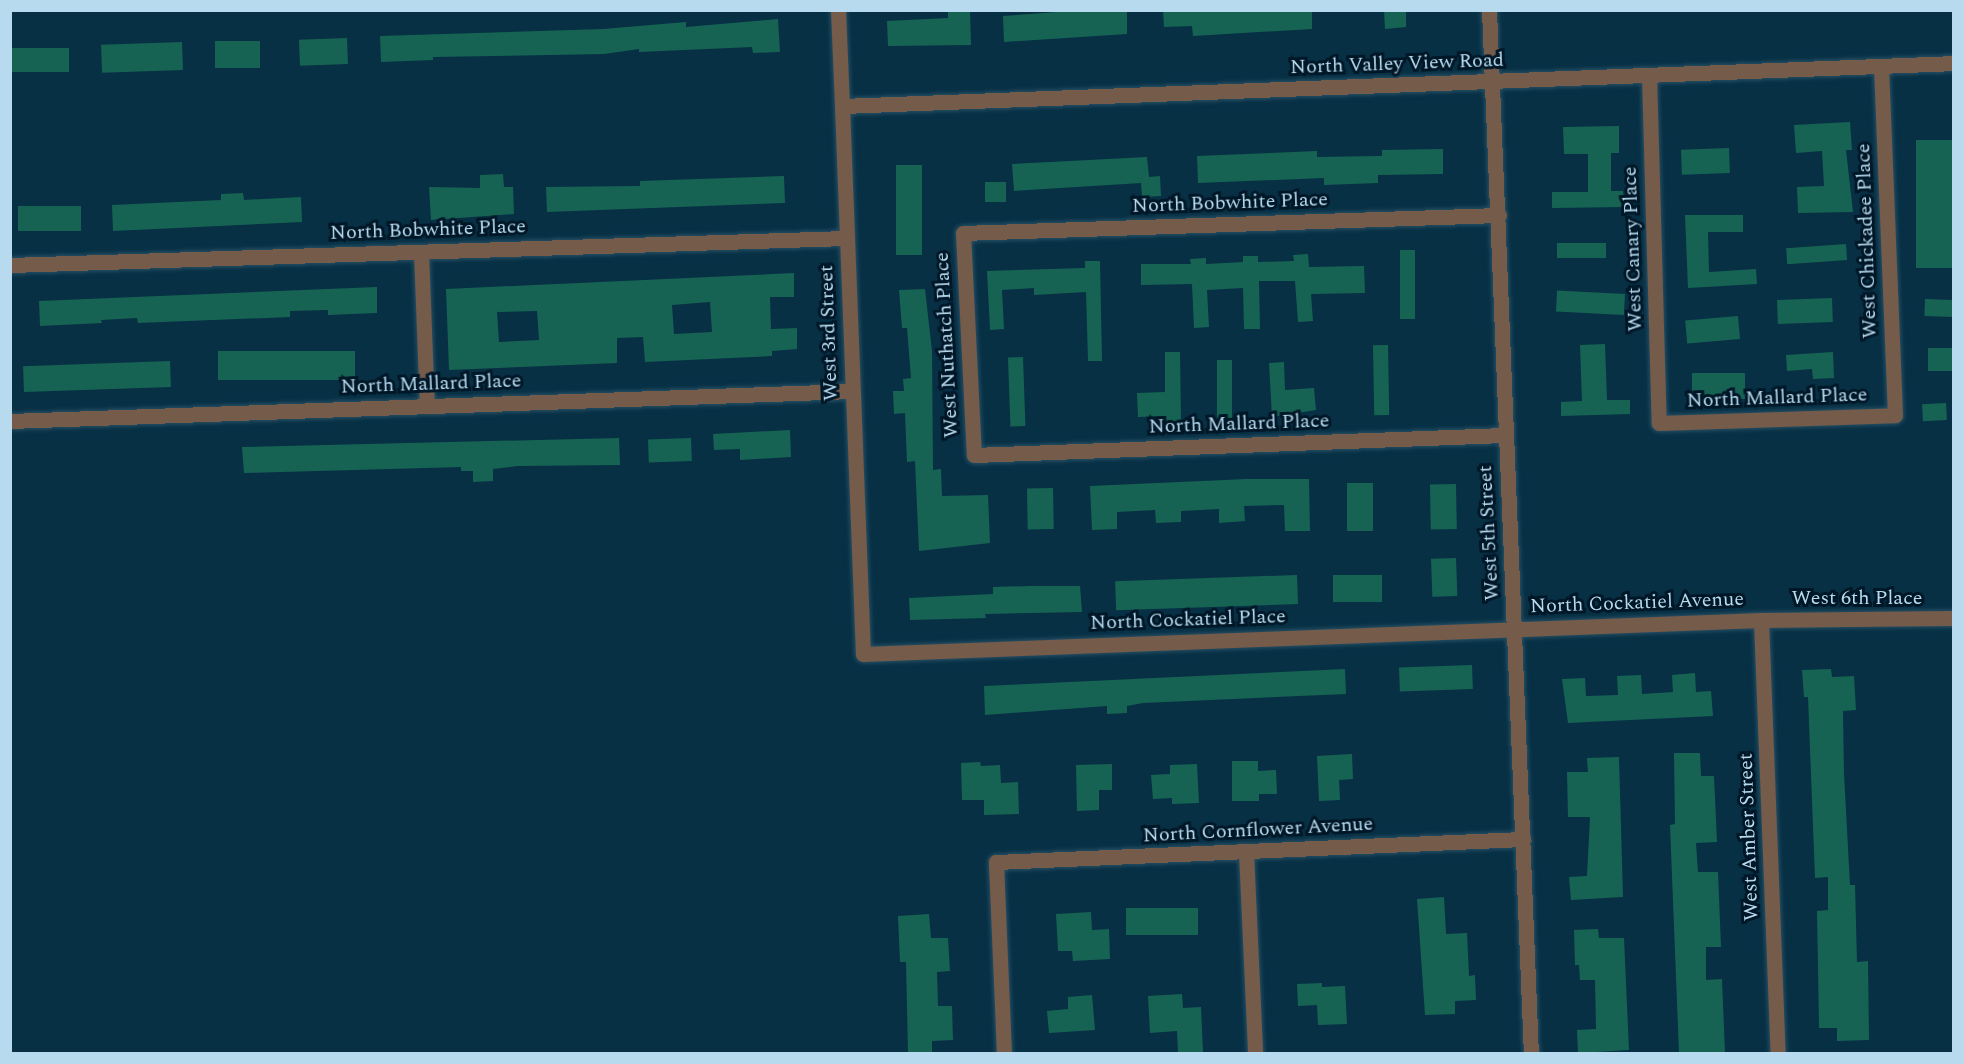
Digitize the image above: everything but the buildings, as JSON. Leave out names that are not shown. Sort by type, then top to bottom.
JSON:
[{"type":"street","name":"West 3rd Street","points":[[838,10],[863,654]]},
{"type":"street","name":"West 5th Street","points":[[1489,10],[1500,215],[1505,435],[1515,629],[1531,1053]]},
{"type":"street","name":"North Valley View Road","points":[[842,106],[1953,63]]},
{"type":"street","name":"West Chickadee Place","points":[[1881,66],[1895,415]]},
{"type":"street","name":"West Canary Place","points":[[1648,75],[1659,423]]},
{"type":"street","name":"North Bobwhite Place","points":[[963,233],[1500,215]]},
{"type":"street","name":"West Nuthatch Place","points":[[963,233],[974,455]]},
{"type":"street","name":"North Bobwhite Place","points":[[10,265],[847,238]]},
{"type":"street","points":[[421,252],[427,405]]},
{"type":"street","name":"North Mallard Place","points":[[10,421],[852,391]]},
{"type":"street","name":"North Mallard Place","points":[[1659,423],[1895,415]]},
{"type":"street","name":"North Mallard Place","points":[[974,455],[1505,435]]},
{"type":"street","name":"West 6th Place","points":[[1761,620],[1953,618]]},
{"type":"street","name":"North Cockatiel Avenue","points":[[1515,629],[1761,620]]},
{"type":"street","name":"West Amber Street","points":[[1761,620],[1778,1053]]},
{"type":"street","name":"North Cockatiel Place","points":[[863,654],[1515,629]]},
{"type":"street","name":"North Cornflower Avenue","points":[[1004,1053],[996,862],[1523,838]]},
{"type":"street","points":[[1246,852],[1255,1053]]}]
